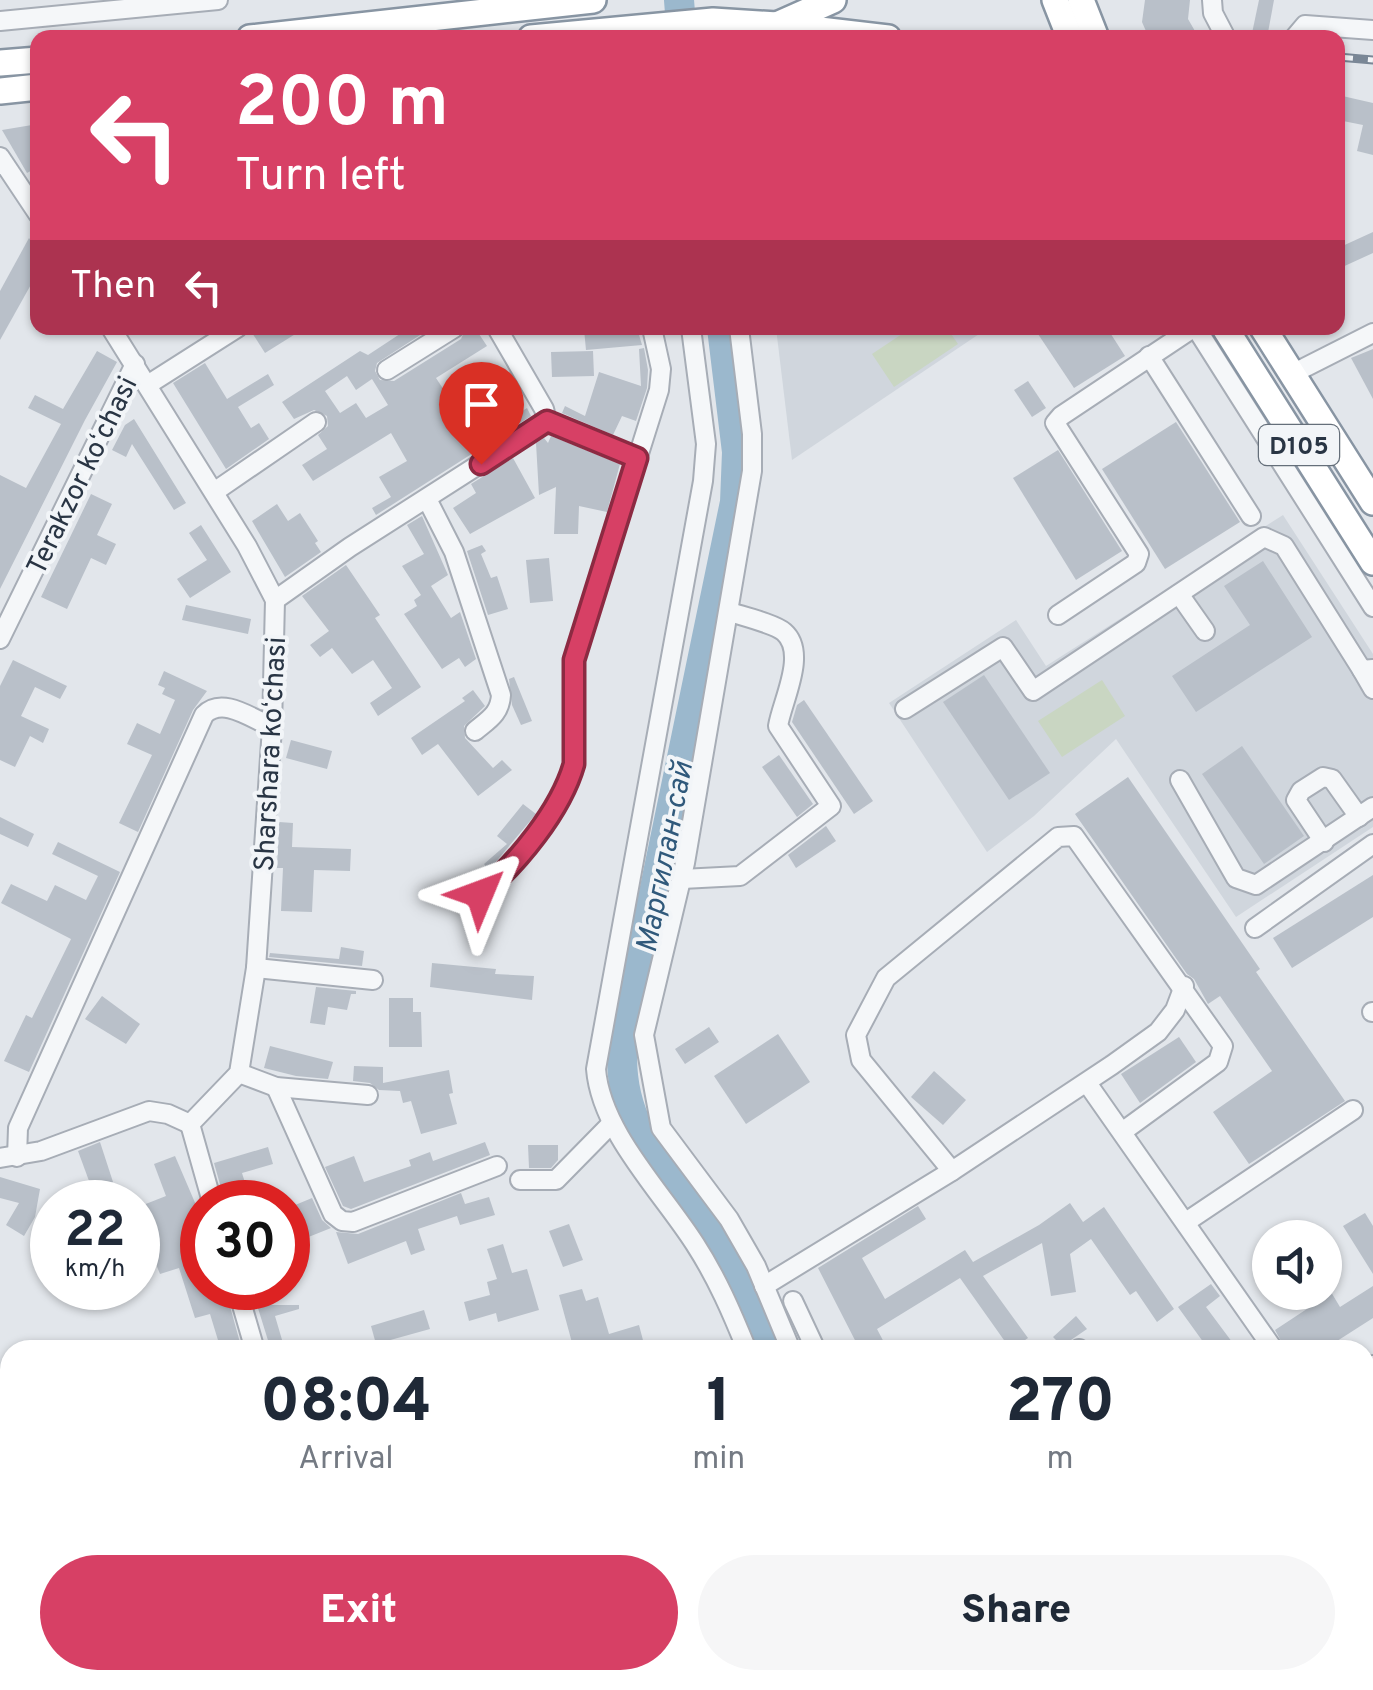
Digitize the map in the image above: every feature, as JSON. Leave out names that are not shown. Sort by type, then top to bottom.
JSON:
[{"type":"highway","points":[[322,30],[594,0]]},
{"type":"highway","points":[[777,30],[832,0]]},
{"type":"highway","points":[[1055,0],[1067,30]]},
{"type":"highway","points":[[1081,0],[1093,30]]},
{"type":"highway","points":[[1102,0],[1104,30]]},
{"type":"highway","points":[[659,30],[712,22],[768,30]]},
{"type":"highway","points":[[0,63],[30,61]]},
{"type":"highway","points":[[0,91],[30,88]]},
{"type":"highway","name":"D105","points":[[1229,335],[1373,562]]},
{"type":"highway","name":"D105","points":[[1267,335],[1373,502]]},
{"type":"street","points":[[0,21],[218,0]]},
{"type":"street","points":[[1212,0],[1212,13],[1222,30]]},
{"type":"street","points":[[1301,30],[1305,25],[1373,30]]},
{"type":"street","points":[[0,158],[30,202]]},
{"type":"street","points":[[1292,374],[1373,333]]},
{"type":"street","name":"Sharshara koʻchasi","points":[[117,335],[214,492],[275,600],[272,727],[256,968],[238,1073]]},
{"type":"street","points":[[149,384],[226,335]]},
{"type":"street","points":[[387,370],[443,335]]},
{"type":"street","points":[[501,335],[544,408],[547,421]]},
{"type":"street","points":[[480,894],[506,873],[533,839],[570,778],[574,764],[574,660],[659,390],[661,369],[654,335]]},
{"type":"street","points":[[692,335],[706,444],[704,481],[596,1069],[598,1089],[612,1123],[696,1245],[724,1294],[743,1340]]},
{"type":"street","points":[[740,335],[752,434],[752,470],[682,879],[644,1035],[660,1128],[728,1219],[788,1340]]},
{"type":"street","points":[[1058,614],[1136,563],[1138,554],[1055,424],[1060,416],[1184,335]]},
{"type":"street","points":[[1199,335],[1373,607]]},
{"type":"street","points":[[1150,356],[1251,516]]},
{"type":"street","name":"Terakzor koʻchasi","points":[[0,639],[136,364]]},
{"type":"street","points":[[547,421],[637,458]]},
{"type":"street","points":[[275,600],[547,421]]},
{"type":"street","points":[[214,492],[316,422]]},
{"type":"street","points":[[427,499],[454,552],[500,695],[496,714],[475,731]]},
{"type":"street","points":[[905,709],[1003,648],[1033,691],[1264,537],[1284,546],[1367,669],[1373,688]]},
{"type":"street","points":[[1179,594],[1204,632]]},
{"type":"street","points":[[682,879],[740,876],[831,806],[778,726],[794,661],[792,646],[784,632],[730,612]]},
{"type":"street","points":[[206,1180],[190,1124],[149,1111],[42,1151],[8,1157],[204,715],[212,707],[222,706],[272,727]]},
{"type":"street","points":[[1180,780],[1236,878],[1242,882],[1256,885],[1324,842],[1366,812],[1332,779],[1323,776],[1300,791],[1296,800],[1324,842]]},
{"type":"street","points":[[952,1171],[861,1060],[856,1036],[886,978],[1058,837],[1074,836],[1224,1046],[1218,1062],[1122,1132]]},
{"type":"street","points":[[1255,928],[1373,844]]},
{"type":"street","points":[[256,968],[373,980]]},
{"type":"street","points":[[764,1286],[952,1171],[1158,1032],[1175,1010],[1184,986]]},
{"type":"street","points":[[190,1124],[238,1073],[276,1087],[368,1094]]},
{"type":"street","points":[[1087,1082],[1267,1340]]},
{"type":"street","points":[[276,1087],[333,1214],[342,1221],[353,1222],[498,1166]]},
{"type":"street","points":[[1186,1222],[1352,1110]]},
{"type":"street","points":[[520,1180],[556,1180],[612,1123]]},
{"type":"street","points":[[792,1301],[811,1340]]},
{"type":"street","points":[[243,1310],[252,1340]]},
{"type":"shaded area","points":[[777,335],[978,335],[792,460]]},
{"type":"shaded area","points":[[1283,515],[1373,654],[1373,827],[1236,917],[1116,739],[1034,816],[987,852],[889,703],[1016,620],[1046,666]]},
{"type":"green space","points":[[900,335],[952,335],[958,344],[894,387],[872,354]]},
{"type":"green space","points":[[1102,680],[1125,716],[1062,757],[1038,721]]},
{"type":"building","points":[[1145,0],[1190,0],[1188,19],[1194,30],[1146,30],[1142,22]]},
{"type":"building","points":[[1259,0],[1274,0],[1268,30],[1253,30]]},
{"type":"building","points":[[1345,97],[1373,103],[1373,155],[1357,151],[1363,125],[1345,121]]},
{"type":"building","points":[[30,125],[30,171],[27,173],[2,130]]},
{"type":"building","points":[[1373,232],[1373,253],[1345,266],[1345,245]]},
{"type":"building","points":[[29,238],[30,286],[0,340],[0,291]]},
{"type":"building","points":[[253,335],[294,335],[265,353]]},
{"type":"building","points":[[398,335],[420,335],[377,363],[375,371],[380,380],[394,381],[463,335],[480,335],[487,346],[436,378],[459,413],[449,420],[466,447],[527,408],[531,416],[376,515],[372,508],[391,497],[379,477],[407,461],[391,433],[313,481],[302,465],[327,449],[318,435],[328,426],[327,416],[314,410],[294,419],[282,402],[360,351],[368,355]],"holes":[[[347,376],[356,390],[372,379],[388,405],[366,418],[356,403],[340,413],[325,391]]]},
{"type":"building","points":[[585,335],[639,335],[642,345],[586,350]]},
{"type":"building","points":[[1039,335],[1112,335],[1125,356],[1074,388]]},
{"type":"building","points":[[644,348],[647,388],[636,421],[622,416],[613,435],[562,413],[565,406],[585,416],[599,372],[641,386],[639,349]]},
{"type":"building","points":[[1373,349],[1373,399],[1351,358]]},
{"type":"building","points":[[97,351],[117,362],[0,589],[0,475],[26,488],[61,424],[28,408],[35,395],[63,409]]},
{"type":"building","points":[[593,351],[594,376],[552,377],[551,352]]},
{"type":"building","points":[[205,363],[227,399],[268,374],[274,385],[238,407],[251,428],[259,423],[269,439],[226,469],[173,383]]},
{"type":"building","points":[[1028,381],[1046,408],[1032,417],[1014,390]]},
{"type":"building","points":[[134,419],[186,503],[174,510],[132,444],[126,457],[112,450],[125,425]]},
{"type":"building","points":[[1176,422],[1240,522],[1165,569],[1102,469]]},
{"type":"building","points":[[551,436],[620,464],[607,512],[579,506],[578,534],[554,534],[556,487],[539,495],[536,443],[544,438],[548,443]]},
{"type":"building","points":[[1058,450],[1122,551],[1076,580],[1013,478]]},
{"type":"building","points":[[513,458],[535,498],[470,534],[453,508],[476,493],[471,484]]},
{"type":"building","points":[[91,494],[112,504],[97,535],[116,544],[106,565],[91,558],[67,609],[41,597]]},
{"type":"building","points":[[277,504],[288,521],[300,513],[321,552],[285,577],[252,521]]},
{"type":"building","points":[[422,516],[448,575],[431,586],[451,618],[460,612],[476,659],[465,667],[459,658],[442,669],[404,614],[417,606],[414,600],[421,595],[402,566],[424,554],[407,525]]},
{"type":"building","points":[[201,525],[231,572],[190,598],[177,579],[207,560],[189,533]]},
{"type":"building","points":[[482,545],[486,551],[481,554],[491,578],[497,576],[508,609],[488,615],[467,551]]},
{"type":"building","points":[[549,558],[553,601],[530,603],[526,560]]},
{"type":"building","points":[[1263,561],[1312,637],[1196,712],[1172,676],[1250,625],[1224,586]]},
{"type":"building","points":[[346,565],[380,615],[375,618],[421,687],[378,716],[370,703],[392,688],[373,660],[352,674],[332,648],[320,657],[310,645],[329,631],[302,596]]},
{"type":"building","points":[[186,605],[251,619],[248,634],[182,620]]},
{"type":"building","points":[[13,660],[67,686],[60,699],[35,687],[21,716],[49,729],[43,743],[30,736],[15,767],[0,760],[0,686]]},
{"type":"building","points":[[164,671],[207,691],[193,710],[138,832],[119,823],[152,755],[127,744],[137,723],[160,734],[175,700],[162,694],[165,688],[158,685]]},
{"type":"building","points":[[984,675],[1050,773],[1009,800],[943,702]]},
{"type":"building","points":[[514,677],[532,721],[521,725],[512,705],[509,679]]},
{"type":"building","points":[[473,690],[485,706],[464,726],[465,738],[493,768],[502,760],[512,770],[478,796],[438,744],[422,755],[411,738],[465,701],[462,698]]},
{"type":"building","points":[[804,700],[873,801],[854,814],[792,722],[797,705]]},
{"type":"building","points":[[291,740],[332,751],[327,769],[286,758]]},
{"type":"building","points":[[1242,746],[1304,836],[1264,864],[1202,774]]},
{"type":"building","points":[[779,755],[813,804],[797,817],[762,767]]},
{"type":"building","points":[[1128,777],[1345,1101],[1249,1164],[1213,1112],[1272,1071],[1220,996],[1208,1004],[1075,814]]},
{"type":"building","points":[[523,804],[536,814],[489,870],[484,864],[507,844],[497,836]]},
{"type":"building","points":[[0,817],[34,834],[28,847],[0,834]]},
{"type":"building","points":[[279,822],[293,823],[292,847],[351,849],[350,871],[314,870],[312,912],[281,911],[283,868],[277,868]]},
{"type":"building","points":[[826,826],[836,841],[796,868],[788,855]]},
{"type":"building","points":[[58,842],[120,872],[29,1072],[4,1061],[26,1015],[32,1018],[71,939],[1,903],[11,884],[47,901],[55,885],[86,900],[98,876],[52,854]]},
{"type":"building","points":[[1373,875],[1373,917],[1292,968],[1273,938]]},
{"type":"building","points":[[341,947],[364,951],[362,966],[269,957],[270,953],[339,959]]},
{"type":"building","points":[[432,963],[534,976],[532,1000],[430,987]]},
{"type":"building","points":[[316,987],[356,994],[351,994],[347,1010],[328,1007],[325,1025],[310,1023]]},
{"type":"building","points":[[102,996],[140,1024],[126,1044],[85,1019]]},
{"type":"building","points":[[389,998],[413,998],[413,1012],[421,1012],[422,1047],[389,1047]]},
{"type":"building","points":[[709,1027],[719,1042],[685,1064],[675,1049]]},
{"type":"building","points":[[778,1034],[810,1082],[746,1124],[714,1076]]},
{"type":"building","points":[[1179,1037],[1196,1062],[1140,1103],[1121,1074]]},
{"type":"building","points":[[270,1046],[333,1062],[328,1079],[264,1068]]},
{"type":"building","points":[[354,1066],[383,1067],[383,1083],[449,1070],[453,1093],[449,1094],[457,1124],[421,1134],[411,1101],[403,1103],[400,1091],[379,1090],[370,1083],[353,1081]]},
{"type":"building","points":[[934,1071],[966,1100],[943,1125],[911,1097]]},
{"type":"building","points":[[100,1142],[112,1180],[89,1180],[78,1151]]},
{"type":"building","points":[[485,1142],[490,1155],[351,1209],[343,1206],[325,1167],[354,1156],[364,1182],[411,1166],[409,1160],[430,1152],[433,1161]]},
{"type":"building","points":[[528,1145],[558,1145],[558,1160],[551,1168],[529,1168]]},
{"type":"building","points":[[268,1147],[273,1164],[242,1173],[244,1180],[219,1180],[214,1163]]},
{"type":"building","points":[[175,1156],[185,1180],[180,1180],[180,1271],[179,1268],[160,1274],[160,1198],[166,1196],[154,1164]]},
{"type":"building","points":[[0,1177],[30,1186],[30,1226],[24,1236],[6,1225],[19,1203],[0,1198]]},
{"type":"building","points":[[461,1193],[465,1204],[489,1197],[495,1215],[460,1225],[457,1216],[418,1229],[425,1250],[411,1255],[406,1241],[348,1264],[336,1232],[358,1234]]},
{"type":"building","points":[[310,1199],[331,1228],[310,1236]]},
{"type":"building","points":[[1070,1203],[1083,1222],[1104,1207],[1174,1309],[1157,1322],[1136,1291],[1130,1295],[1091,1239],[1070,1254],[1076,1292],[1051,1296],[1042,1243],[983,1276],[1028,1338],[1025,1340],[1004,1340],[960,1278],[877,1329],[883,1340],[855,1340],[818,1268],[918,1206],[926,1219],[862,1258],[885,1299],[965,1250],[973,1262]]},
{"type":"building","points":[[1365,1213],[1373,1226],[1373,1274],[1343,1226]]},
{"type":"building","points":[[569,1224],[583,1260],[563,1267],[549,1231]]},
{"type":"building","points":[[503,1244],[512,1273],[527,1269],[539,1310],[498,1322],[496,1313],[469,1321],[464,1302],[490,1295],[487,1282],[497,1279],[487,1249]]},
{"type":"building","points":[[1211,1284],[1220,1296],[1206,1307],[1231,1340],[1202,1340],[1178,1307]]},
{"type":"building","points":[[1373,1286],[1373,1318],[1339,1340],[1280,1340],[1275,1330],[1305,1310],[1342,1310],[1342,1306]]},
{"type":"building","points":[[582,1289],[586,1301],[598,1297],[609,1334],[639,1325],[643,1340],[571,1340],[559,1295]]},
{"type":"building","points":[[192,1310],[231,1310],[239,1340],[218,1340],[210,1314],[195,1318]]},
{"type":"building","points":[[259,1310],[296,1310],[275,1316],[282,1340],[268,1340]]},
{"type":"building","points":[[424,1310],[430,1329],[390,1340],[375,1340],[371,1326]]},
{"type":"building","points":[[1076,1316],[1087,1329],[1071,1340],[1053,1337]]},
{"type":"waterway","name":"Маргилан-сай","points":[[679,0],[681,30]]},
{"type":"waterway","name":"Маргилан-сай","points":[[723,335],[737,452],[735,502],[623,1042],[623,1076],[629,1107],[641,1135],[731,1265],[765,1340]]},
{"type":"railway","points":[[1345,58],[1373,60]]},
{"type":"route","points":[[480,894],[506,873],[533,839],[570,778],[574,764],[574,660],[637,458],[547,421],[481,464]]}]
